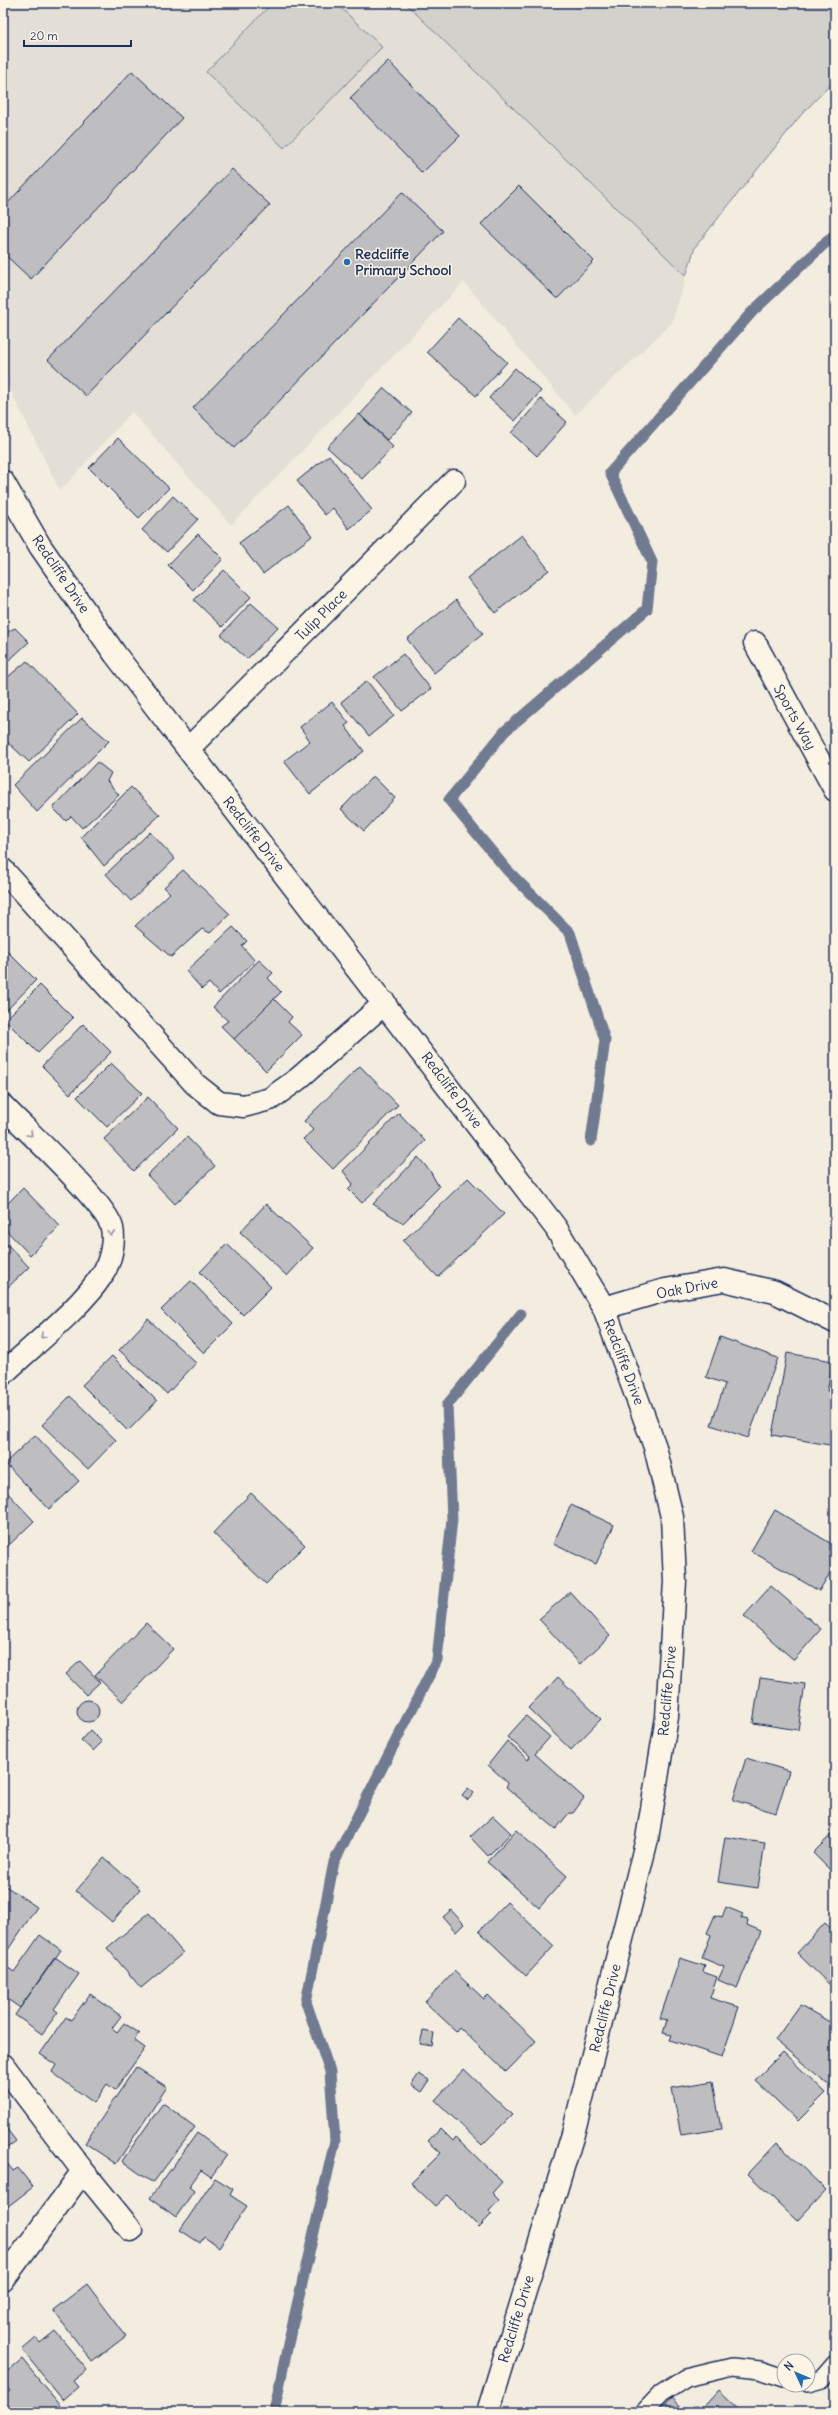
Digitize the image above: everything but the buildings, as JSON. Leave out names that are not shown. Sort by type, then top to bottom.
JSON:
[{"type":"street","name":"Tulip Place","points":[[188,749],[454,481]]},
{"type":"street","name":"Redcliffe Drive","points":[[3,482],[40,546],[115,654],[385,1003],[556,1228],[604,1308],[655,1446],[672,1517],[674,1582],[667,1717],[648,1839],[573,2134],[488,2412]]},
{"type":"street","name":"Sports Way","points":[[755,644],[835,790]]},
{"type":"street","points":[[3,870],[195,1084],[219,1103],[244,1106],[270,1099],[298,1079],[385,1003]]},
{"type":"street","points":[[3,1106],[99,1205],[112,1228],[112,1252],[103,1274],[81,1300],[3,1374]]},
{"type":"street","name":"Oak Drive","points":[[604,1308],[665,1290],[724,1280],[775,1292],[835,1322]]},
{"type":"street","points":[[3,2064],[83,2171],[131,2230]]},
{"type":"street","points":[[3,2280],[83,2171]]},
{"type":"lane","points":[[816,2381],[822,2378],[835,2364]]},
{"type":"lane","points":[[644,2412],[661,2394],[686,2378],[732,2367],[760,2370],[776,2375]]},
{"type":"shaded area","name":"Redcliffe Primary School","points":[[3,3],[835,3],[835,80],[801,115],[695,247],[672,323],[575,415],[464,282],[231,525],[132,412],[60,491],[3,375]]},
{"type":"shaded area","points":[[272,3],[336,3],[382,47],[284,148],[206,72]]},
{"type":"shaded area","points":[[405,3],[835,3],[835,80],[801,115],[695,247],[686,276]]},
{"type":"waterway","points":[[591,1141],[605,1040],[570,933],[507,870],[449,800],[505,731],[647,609],[652,562],[610,473],[752,312],[835,234]]},
{"type":"waterway","points":[[274,2412],[288,2344],[335,2141],[330,2072],[306,2002],[334,1862],[437,1660],[452,1519],[447,1405],[521,1314]]},
{"type":"place","name":"Redcliffe Primary School","points":[[347,262]]}]
